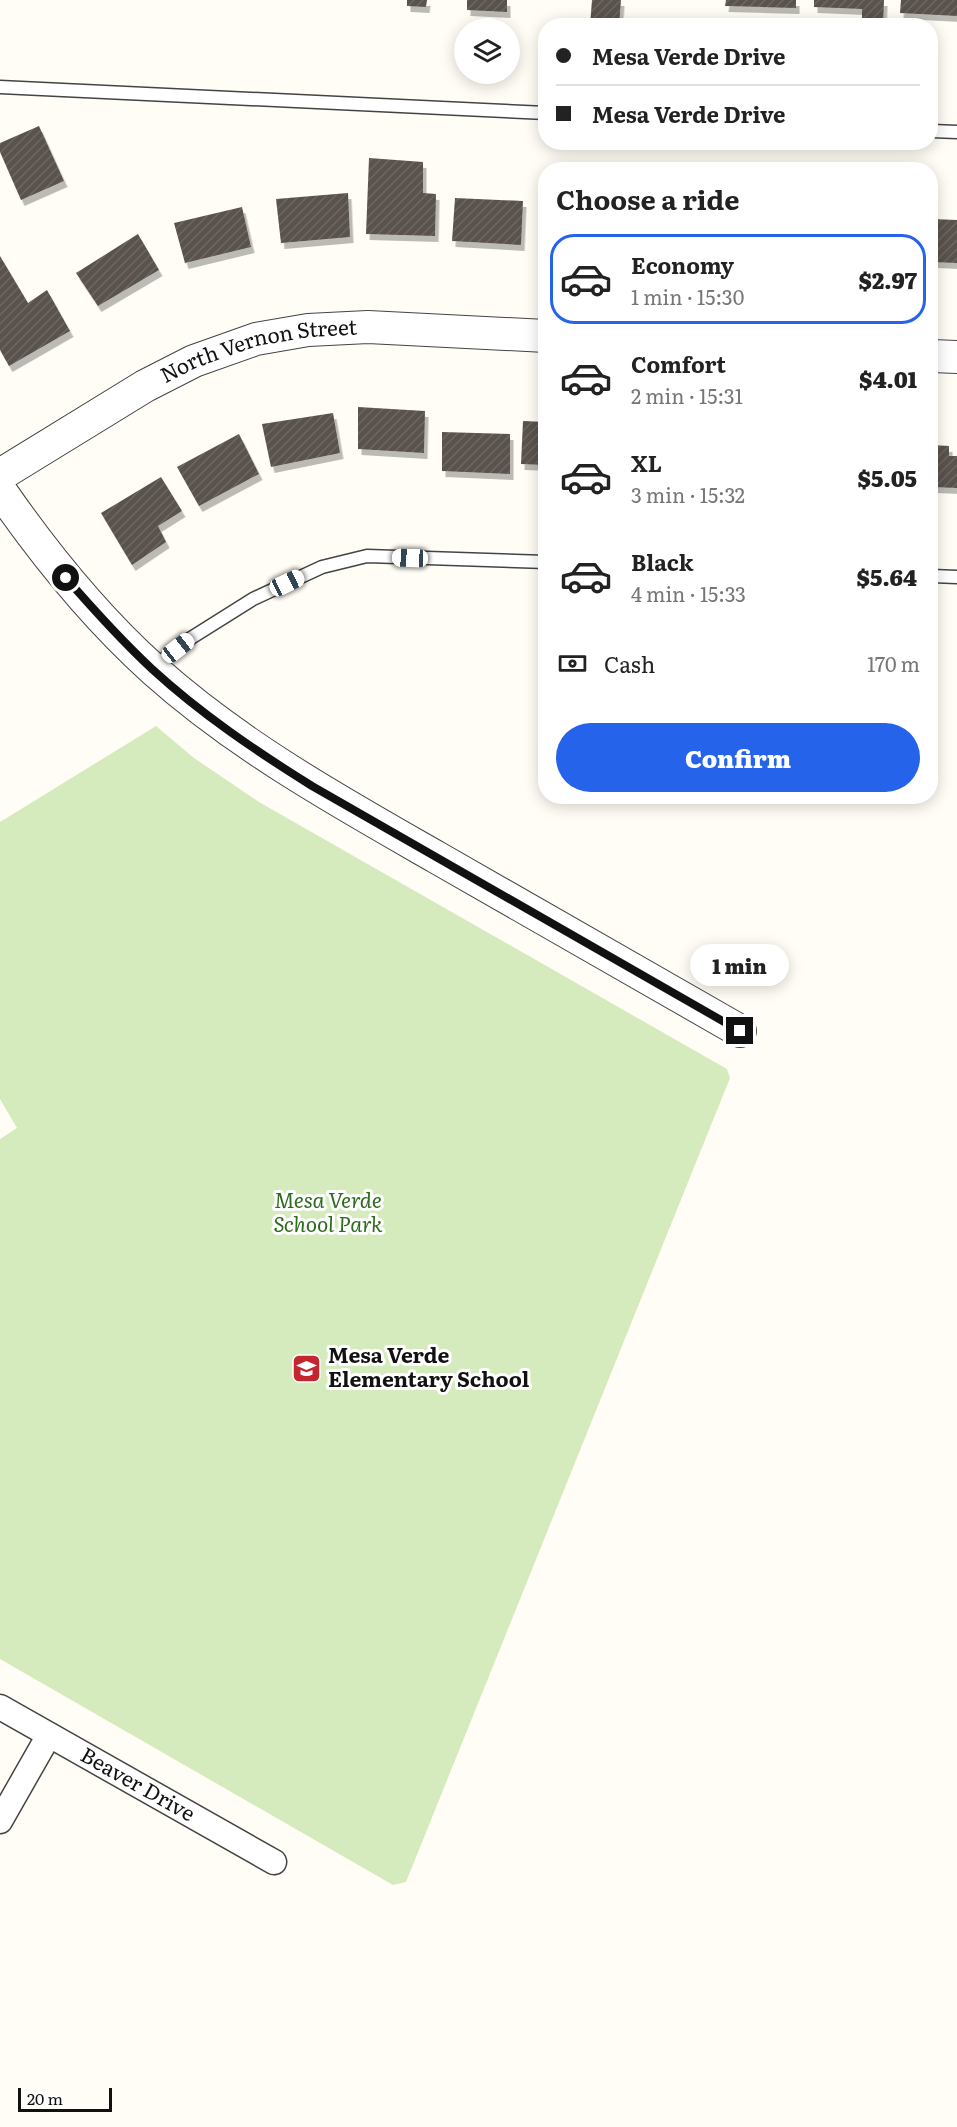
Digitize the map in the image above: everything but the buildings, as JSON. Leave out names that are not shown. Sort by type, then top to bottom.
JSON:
[{"type":"street","name":"North Vernon Street","points":[[0,475],[145,386],[194,361],[256,339],[309,330],[368,327],[538,336]]},
{"type":"street","points":[[938,356],[957,357]]},
{"type":"street","points":[[0,489],[51,560],[97,614],[152,668],[223,727],[312,786],[740,1031]]},
{"type":"street","name":"Beaver Drive","points":[[0,1707],[274,1862]]},
{"type":"street","points":[[0,1821],[49,1735]]},
{"type":"lane","points":[[0,87],[538,112]]},
{"type":"lane","points":[[938,131],[957,132]]},
{"type":"lane","points":[[152,668],[191,638],[253,599],[322,567],[367,556],[538,562]]},
{"type":"lane","points":[[938,576],[957,577]]},
{"type":"green space","name":"Mesa Verde School Park","points":[[156,726],[194,758],[259,802],[727,1069],[730,1078],[406,1882],[393,1885],[0,1659],[0,1139],[17,1128],[0,1099],[0,822]]},
{"type":"place","name":"Mesa Verde Elementary School","points":[[307,1368]]},
{"type":"route","points":[[66,578],[97,614],[181,694],[268,758],[312,786],[740,1031]]}]
